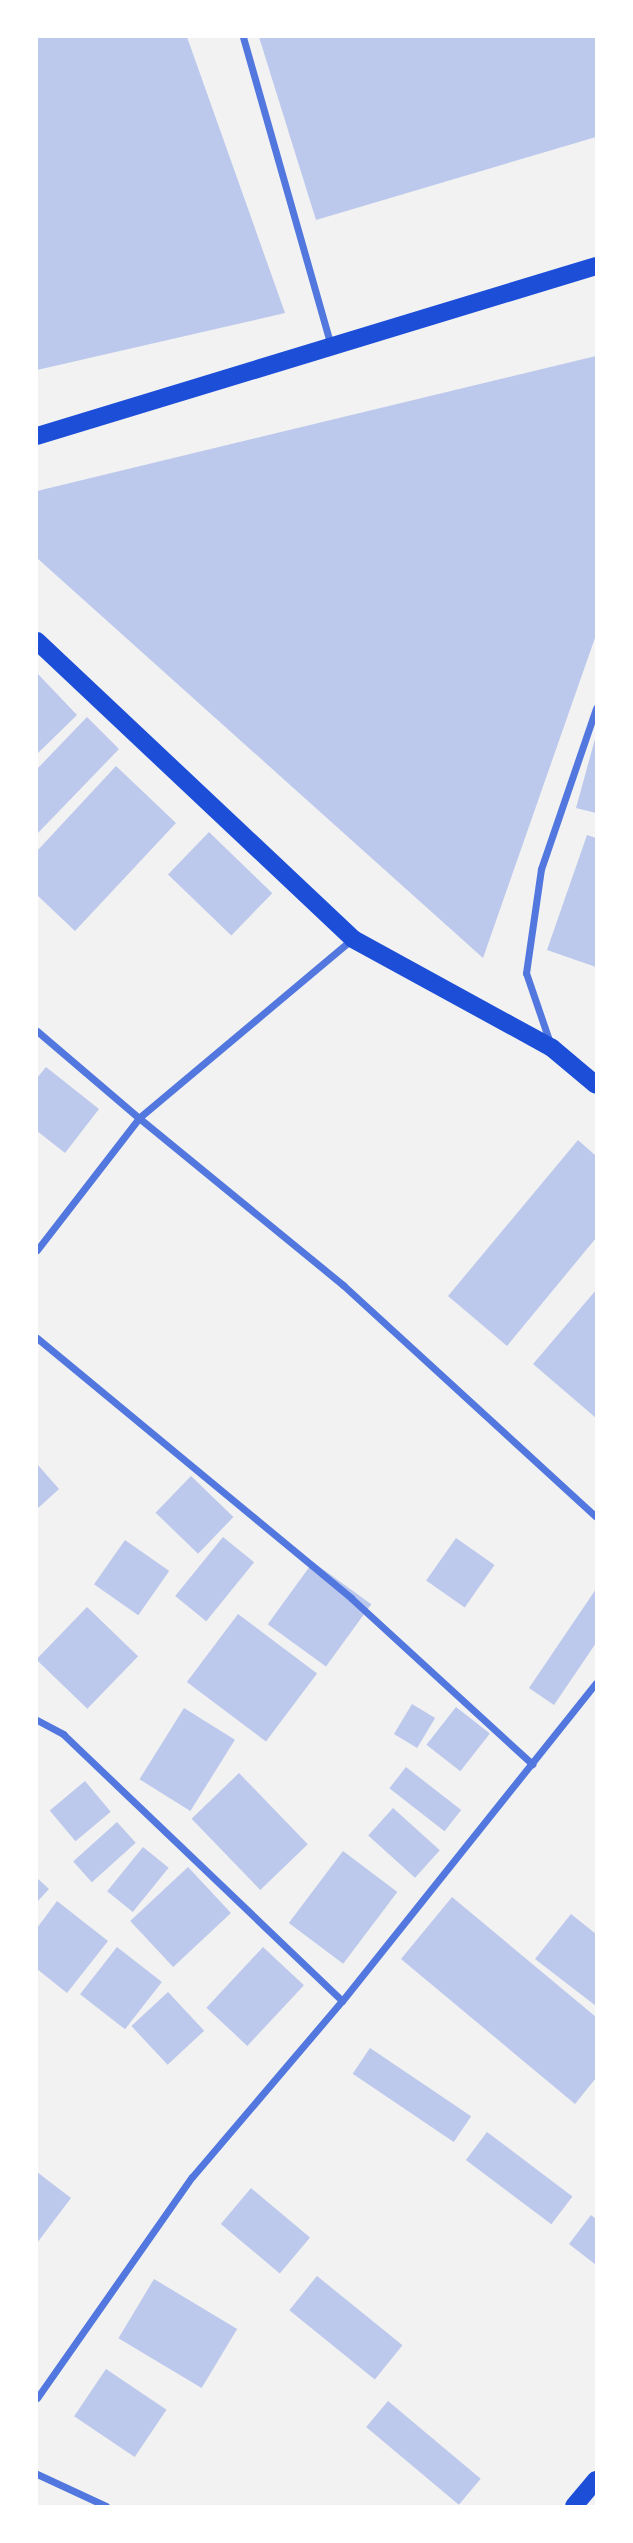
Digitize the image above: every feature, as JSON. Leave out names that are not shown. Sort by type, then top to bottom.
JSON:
[{"type":"main road","points":[[37,436],[596,266]]},
{"type":"main road","points":[[37,641],[353,939],[552,1048],[596,1085]]},
{"type":"main road","points":[[574,2506],[596,2480]]},
{"type":"street","points":[[243,37],[331,347]]},
{"type":"street","points":[[552,1048],[526,972],[541,869],[596,708]]},
{"type":"street","points":[[37,1251],[139,1118],[353,939]]},
{"type":"street","points":[[37,1031],[343,1285],[421,1361],[596,1517]]},
{"type":"street","points":[[37,1338],[351,1598],[532,1764]]},
{"type":"street","points":[[37,2398],[192,2177],[342,2001],[596,1683]]},
{"type":"street","points":[[37,1720],[63,1734],[342,2001]]},
{"type":"street","points":[[37,2474],[106,2506]]},
{"type":"building","points":[[37,37],[187,37],[285,313],[37,370]]},
{"type":"building","points":[[259,37],[596,37],[596,137],[316,220]]},
{"type":"building","points":[[596,356],[596,635],[483,958],[37,558],[37,491]]},
{"type":"building","points":[[37,673],[77,715],[37,754]]},
{"type":"building","points":[[87,717],[119,749],[37,834],[37,769]]},
{"type":"building","points":[[596,739],[596,813],[576,808]]},
{"type":"building","points":[[116,766],[176,823],[75,931],[37,895],[37,851]]},
{"type":"building","points":[[209,832],[272,893],[231,936],[168,874]]},
{"type":"building","points":[[587,835],[596,838],[596,967],[547,950]]},
{"type":"building","points":[[46,1067],[99,1109],[65,1153],[37,1131],[37,1078]]},
{"type":"building","points":[[578,1140],[596,1156],[596,1238],[507,1346],[448,1296]]},
{"type":"building","points":[[596,1290],[596,1418],[533,1364]]},
{"type":"building","points":[[37,1464],[59,1489],[37,1509]]},
{"type":"building","points":[[191,1476],[233,1517],[198,1554],[156,1513]]},
{"type":"building","points":[[223,1537],[254,1562],[206,1621],[175,1596]]},
{"type":"building","points":[[456,1538],[495,1565],[465,1608],[426,1581]]},
{"type":"building","points":[[125,1540],[169,1571],[138,1615],[94,1584]]},
{"type":"building","points":[[313,1562],[371,1604],[326,1667],[268,1624]]},
{"type":"building","points":[[596,1589],[596,1643],[554,1705],[529,1688]]},
{"type":"building","points":[[87,1607],[138,1656],[87,1709],[37,1660]]},
{"type":"building","points":[[238,1614],[317,1674],[266,1741],[187,1682]]},
{"type":"building","points":[[412,1704],[435,1718],[417,1748],[394,1734]]},
{"type":"building","points":[[456,1707],[490,1733],[460,1771],[426,1745]]},
{"type":"building","points":[[184,1708],[235,1740],[190,1811],[139,1779]]},
{"type":"building","points":[[406,1767],[461,1810],[445,1831],[389,1788]]},
{"type":"building","points":[[239,1773],[308,1844],[260,1890],[192,1819]]},
{"type":"building","points":[[85,1781],[111,1812],[75,1841],[50,1811]]},
{"type":"building","points":[[393,1808],[440,1850],[415,1878],[368,1835]]},
{"type":"building","points":[[117,1822],[136,1843],[92,1882],[73,1861]]},
{"type":"building","points":[[143,1847],[169,1868],[133,1912],[107,1891]]},
{"type":"building","points":[[343,1851],[397,1892],[343,1964],[289,1923]]},
{"type":"building","points":[[188,1867],[231,1913],[173,1967],[130,1921]]},
{"type":"building","points":[[37,1878],[49,1889],[37,1902]]},
{"type":"building","points":[[452,1897],[596,2017],[596,2078],[575,2104],[401,1959]]},
{"type":"building","points":[[57,1901],[108,1941],[67,1993],[37,1969],[37,1928]]},
{"type":"building","points":[[571,1914],[596,1934],[596,2006],[535,1959]]},
{"type":"building","points":[[117,1947],[162,1982],[125,2029],[80,1994]]},
{"type":"building","points":[[263,1947],[304,1985],[247,2046],[206,2008]]},
{"type":"building","points":[[168,1992],[204,2031],[168,2065],[131,2026]]},
{"type":"building","points":[[370,2048],[471,2116],[454,2142],[353,2074]]},
{"type":"building","points":[[487,2132],[572,2196],[551,2224],[466,2160]]},
{"type":"building","points":[[37,2172],[71,2198],[37,2243]]},
{"type":"building","points":[[251,2188],[310,2237],[280,2273],[221,2224]]},
{"type":"building","points":[[591,2215],[596,2219],[596,2265],[569,2244]]},
{"type":"building","points":[[317,2276],[402,2345],[375,2379],[289,2310]]},
{"type":"building","points":[[154,2279],[237,2329],[202,2388],[118,2338]]},
{"type":"building","points":[[106,2369],[167,2410],[135,2457],[74,2416]]},
{"type":"building","points":[[388,2401],[481,2479],[459,2505],[366,2427]]}]
